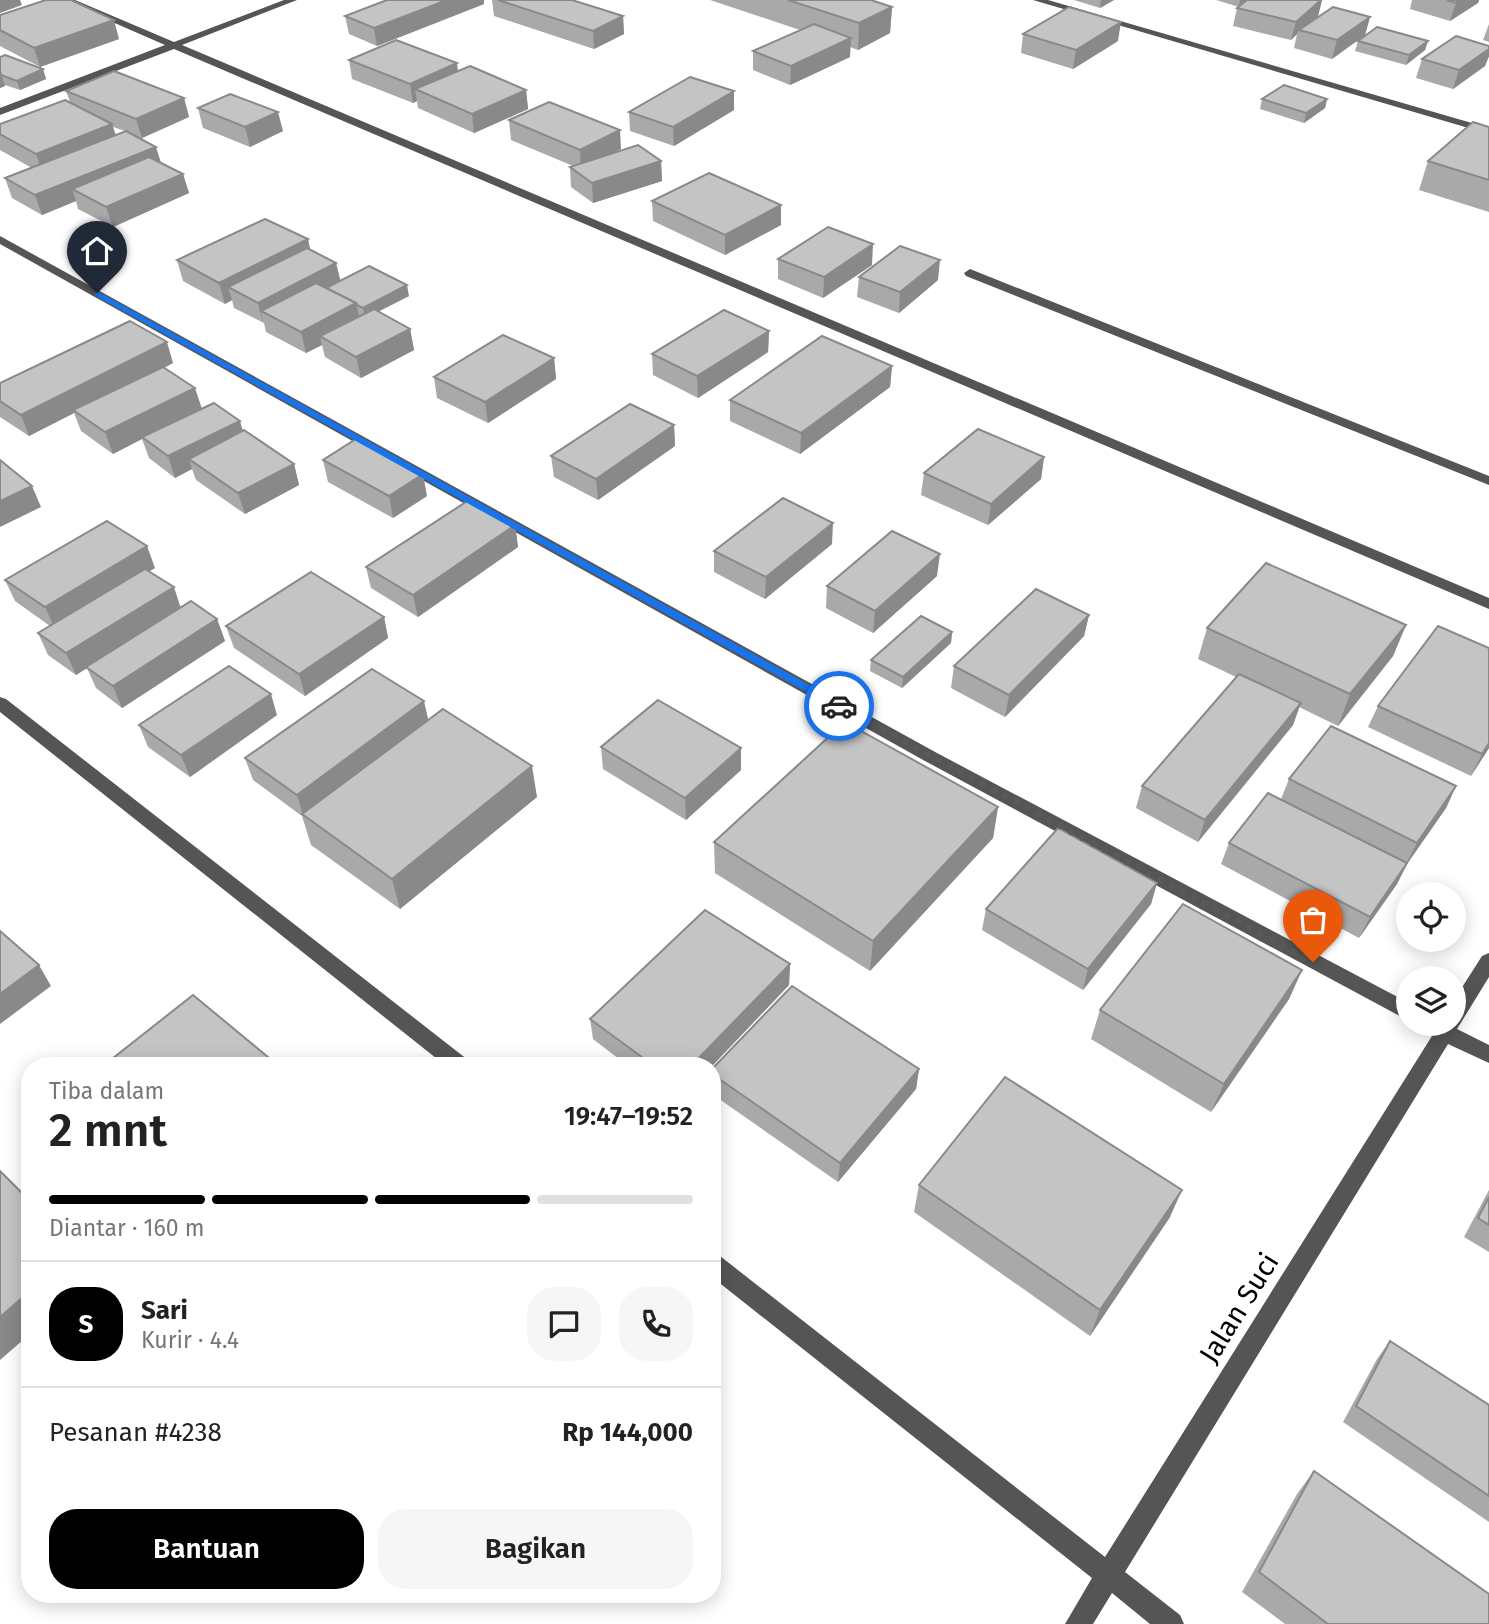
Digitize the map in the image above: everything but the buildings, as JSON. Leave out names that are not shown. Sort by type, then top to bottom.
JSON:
[{"type":"street","points":[[67,0],[176,44],[1489,604]]},
{"type":"street","points":[[0,112],[292,0]]},
{"type":"street","points":[[1038,0],[1489,131]]},
{"type":"street","points":[[0,239],[931,757],[1396,1006]]},
{"type":"street","points":[[970,273],[1489,481]]},
{"type":"street","points":[[0,703],[450,1057]]},
{"type":"street","name":"Jalan Suci","points":[[1466,993],[1489,961]]},
{"type":"street","name":"Jalan Suci","points":[[1078,1624],[1437,1036]]},
{"type":"street","points":[[1461,1036],[1489,1055]]},
{"type":"street","points":[[721,1270],[1171,1624]]},
{"type":"way so far","points":[[839,706],[1313,962]]},
{"type":"route","points":[[97,293],[839,706]]}]
